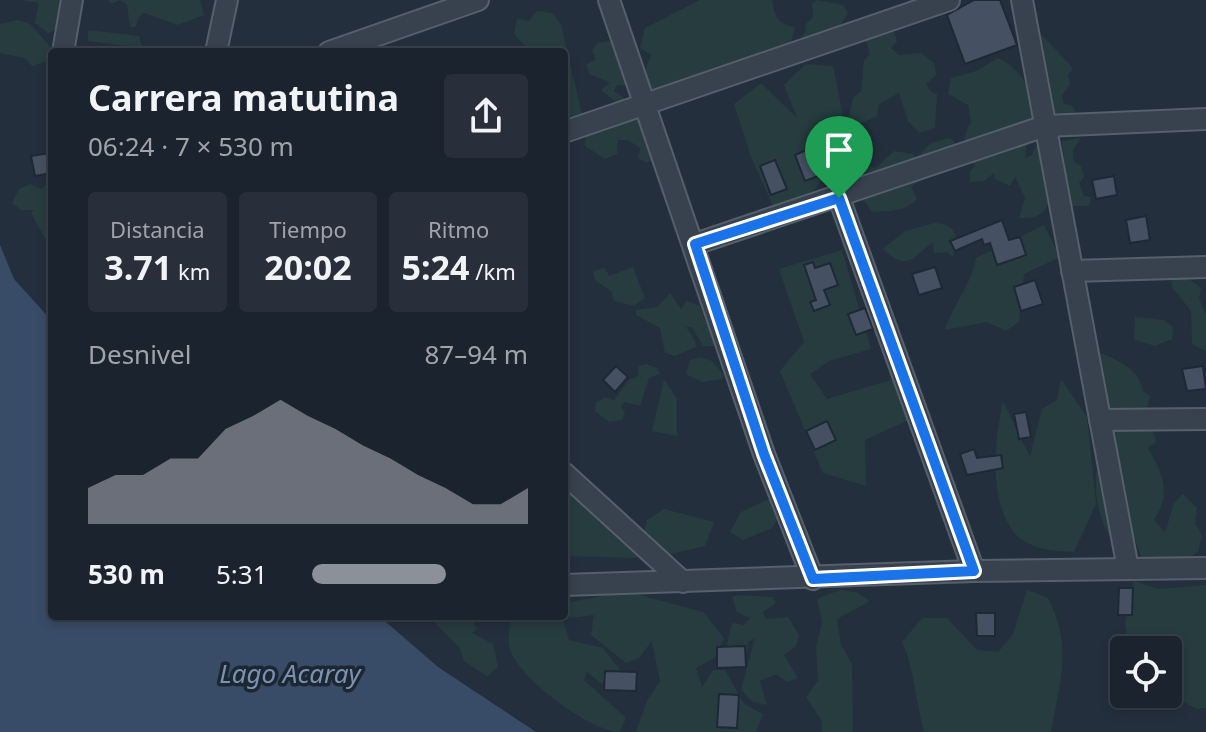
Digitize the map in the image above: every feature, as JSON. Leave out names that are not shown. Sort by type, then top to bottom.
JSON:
[{"type":"street","points":[[64,48],[72,0]]},
{"type":"street","points":[[217,48],[227,0]]},
{"type":"street","points":[[340,48],[478,0]]},
{"type":"street","points":[[609,0],[695,244],[764,454],[813,579]]},
{"type":"street","points":[[568,131],[949,0]]},
{"type":"street","points":[[1022,0],[1128,569]]},
{"type":"street","points":[[695,244],[839,198],[1045,126],[1206,119]]},
{"type":"street","points":[[839,198],[974,571]]},
{"type":"street","points":[[1072,271],[1206,267]]},
{"type":"street","points":[[1100,420],[1206,419]]},
{"type":"street","points":[[568,477],[683,582]]},
{"type":"street","points":[[568,585],[813,579],[974,571],[1206,568]]},
{"type":"green space","points":[[20,0],[61,0],[60,24],[48,33],[35,23],[39,3]]},
{"type":"green space","points":[[120,0],[200,0],[204,15],[178,25],[144,13],[138,18],[136,27],[130,27],[127,5]]},
{"type":"green space","points":[[700,0],[772,0],[778,18],[795,27],[790,45],[648,97],[641,80],[651,55],[640,48],[645,28]]},
{"type":"green space","points":[[817,0],[843,5],[848,13],[840,26],[844,32],[798,42],[806,31],[805,25],[813,17],[812,4]]},
{"type":"green space","points":[[537,11],[552,13],[561,24],[567,48],[527,48],[514,34],[517,19],[529,21]]},
{"type":"green space","points":[[18,20],[30,24],[51,48],[48,48],[48,61],[32,66],[25,58],[0,53],[0,24]]},
{"type":"green space","points":[[88,30],[139,36],[142,47],[200,48],[128,48],[88,41]]},
{"type":"green space","points":[[894,32],[897,41],[891,48],[899,55],[921,53],[934,63],[936,75],[926,84],[931,92],[937,94],[935,128],[919,133],[908,121],[899,93],[879,104],[877,116],[851,129],[848,120],[853,98],[861,91],[864,61],[870,54],[864,35]]},
{"type":"green space","points":[[1041,35],[1073,69],[1068,75],[1070,84],[1062,95],[1064,104],[1072,105],[1076,113],[1072,118],[1056,117]]},
{"type":"green space","points":[[610,41],[629,80],[626,86],[617,85],[614,91],[631,103],[624,108],[601,90],[610,83],[590,74],[586,65],[596,59],[592,51],[597,43]]},
{"type":"green space","points":[[568,54],[582,115],[568,117]]},
{"type":"green space","points":[[998,58],[1020,75],[1033,102],[1026,158],[1032,155],[1038,141],[1049,195],[1045,209],[1031,217],[1019,218],[1025,198],[1015,177],[1010,186],[995,179],[994,173],[984,181],[970,182],[970,171],[976,165],[969,161],[965,146],[966,132],[971,122],[968,105],[948,94],[951,78],[976,71]]},
{"type":"green space","points":[[806,64],[833,66],[849,145],[810,195],[773,206],[751,157],[734,104],[761,83],[797,118],[784,85]]},
{"type":"green space","points":[[631,116],[646,124],[654,159],[646,163],[638,158],[640,148],[628,140],[618,140],[617,154],[605,159],[585,146],[586,128]]},
{"type":"green space","points":[[950,138],[959,147],[937,172],[911,186],[917,199],[907,207],[872,212],[865,201],[855,200],[846,183],[866,165],[876,168],[894,151],[913,154],[916,158],[931,143]]},
{"type":"green space","points":[[1081,138],[1073,150],[1074,162],[1081,166],[1084,177],[1079,183],[1084,196],[1091,197],[1089,206],[1070,206],[1062,141]]},
{"type":"green space","points":[[30,184],[41,189],[48,184],[48,244],[31,213],[34,210],[21,210],[12,203],[19,189]]},
{"type":"green space","points":[[935,223],[948,226],[955,234],[953,257],[947,252],[934,253],[933,242],[905,261],[883,249],[905,231]]},
{"type":"green space","points":[[1044,225],[1060,257],[1024,274],[1019,322],[1006,331],[987,322],[945,330],[971,277],[976,258]]},
{"type":"green space","points":[[842,250],[871,349],[829,361],[810,374],[827,399],[898,378],[913,418],[865,440],[866,486],[823,473],[780,371],[804,342],[779,269]]},
{"type":"green space","points":[[633,267],[645,298],[634,306],[614,301],[612,292],[595,280],[593,271],[605,268],[609,276]]},
{"type":"green space","points":[[1182,274],[1201,288],[1199,299],[1206,314],[1206,351],[1192,344],[1191,311],[1172,287],[1171,277]]},
{"type":"green space","points":[[670,293],[681,309],[687,301],[700,306],[704,319],[720,338],[714,346],[703,346],[692,327],[686,327],[696,347],[675,356],[665,353],[660,328],[636,315],[636,310],[657,307]]},
{"type":"green space","points":[[1135,317],[1164,320],[1173,327],[1172,339],[1155,346],[1134,340]]},
{"type":"green space","points":[[1078,341],[1134,372],[1143,391],[1150,396],[1147,408],[1156,442],[1148,448],[1161,475],[1164,492],[1154,520],[1165,533],[1174,503],[1183,494],[1197,508],[1195,523],[1202,535],[1198,552],[1185,560],[1171,556],[1160,563],[1143,562],[1135,539],[1112,539],[1107,531],[1097,502],[1096,480],[1100,457],[1116,433],[1094,438],[1082,386]]},
{"type":"green space","points":[[701,357],[712,361],[723,374],[723,379],[702,382],[686,374],[690,360]]},
{"type":"green space","points":[[646,364],[657,368],[660,374],[649,378],[640,406],[625,402],[621,406],[625,413],[622,420],[609,422],[595,411],[596,402],[606,397],[614,400],[629,380],[638,376],[639,366]]},
{"type":"green space","points":[[664,379],[677,399],[677,436],[652,431]]},
{"type":"green space","points":[[1061,379],[1087,417],[1096,504],[1074,552],[1040,548],[1018,536],[1004,516],[996,484],[996,450],[1003,401],[1030,457],[1042,409],[1057,400]]},
{"type":"green space","points":[[568,493],[639,558],[568,556]]},
{"type":"green space","points":[[773,500],[777,520],[772,528],[743,540],[730,532],[741,512]]},
{"type":"green space","points":[[664,509],[714,522],[705,546],[663,556],[643,537],[647,520]]},
{"type":"green space","points":[[1134,581],[1158,589],[1206,585],[1206,708],[1197,709],[1182,701],[1182,636],[1127,636],[1125,622]]},
{"type":"green space","points":[[840,590],[856,592],[870,601],[837,619],[841,645],[852,664],[853,732],[822,732],[822,721],[806,697],[818,681],[816,647],[822,622],[817,599]]},
{"type":"green space","points":[[1027,590],[1048,598],[1060,632],[1061,680],[1051,732],[924,732],[902,642],[922,618],[947,618],[977,650],[998,652],[1013,634]]},
{"type":"green space","points":[[614,594],[636,594],[703,612],[724,638],[714,658],[696,668],[702,687],[713,670],[725,670],[744,704],[763,714],[756,732],[636,732],[647,701],[660,681],[652,641],[639,658],[626,663],[591,635],[594,615],[568,618],[568,602]]},
{"type":"green space","points":[[732,597],[773,597],[776,603],[763,612],[766,619],[788,617],[799,635],[796,646],[784,655],[798,678],[787,682],[776,674],[760,681],[767,705],[753,702],[741,690],[755,638],[747,643],[748,651],[731,654],[727,644],[732,623],[744,625],[750,618],[737,612]]},
{"type":"green space","points":[[432,620],[475,620],[474,625],[478,628],[472,633],[493,644],[498,667],[487,676],[464,661],[459,647]]},
{"type":"green space","points":[[510,620],[563,620],[569,640],[603,648],[621,671],[602,684],[587,672],[584,680],[626,718],[620,732],[592,723],[540,688],[516,661],[509,638]]},
{"type":"water","name":"Lago Acaray","points":[[0,245],[14,279],[48,317],[48,620],[384,620],[438,667],[536,732],[0,732]]},
{"type":"building","points":[[974,0],[1000,0],[1017,45],[965,64],[947,15]]},
{"type":"building","points":[[811,148],[821,175],[805,181],[795,155]]},
{"type":"building","points":[[48,153],[48,174],[35,176],[31,156]]},
{"type":"building","points":[[775,160],[787,189],[771,195],[760,166]]},
{"type":"building","points":[[1114,176],[1117,195],[1096,199],[1092,180]]},
{"type":"building","points":[[1146,216],[1150,240],[1130,243],[1126,220]]},
{"type":"building","points":[[1002,220],[1009,240],[1020,237],[1026,255],[997,265],[990,243],[984,245],[982,239],[955,251],[950,241]]},
{"type":"building","points":[[813,262],[815,268],[830,263],[838,285],[824,290],[830,305],[814,311],[810,302],[816,300],[804,265]]},
{"type":"building","points":[[935,267],[942,288],[919,295],[912,274]]},
{"type":"building","points":[[1035,280],[1043,304],[1021,311],[1014,287]]},
{"type":"building","points":[[865,308],[873,329],[856,335],[848,314]]},
{"type":"building","points":[[616,366],[628,377],[615,392],[603,380]]},
{"type":"building","points":[[1203,366],[1206,389],[1187,391],[1182,369]]},
{"type":"building","points":[[1026,412],[1031,437],[1019,439],[1014,414]]},
{"type":"building","points":[[827,421],[836,440],[815,450],[806,431]]},
{"type":"building","points":[[974,449],[977,458],[1001,455],[1003,468],[967,475],[960,454]]},
{"type":"building","points":[[1119,588],[1133,588],[1132,615],[1118,615]]},
{"type":"building","points":[[976,613],[995,613],[995,636],[977,636]]},
{"type":"building","points":[[745,646],[746,667],[717,668],[717,647]]},
{"type":"building","points":[[605,671],[637,672],[636,691],[604,690]]},
{"type":"building","points":[[719,694],[739,695],[737,728],[717,727]]},
{"type":"route","points":[[839,198],[974,571],[813,579],[764,454],[695,244],[839,198]]}]
